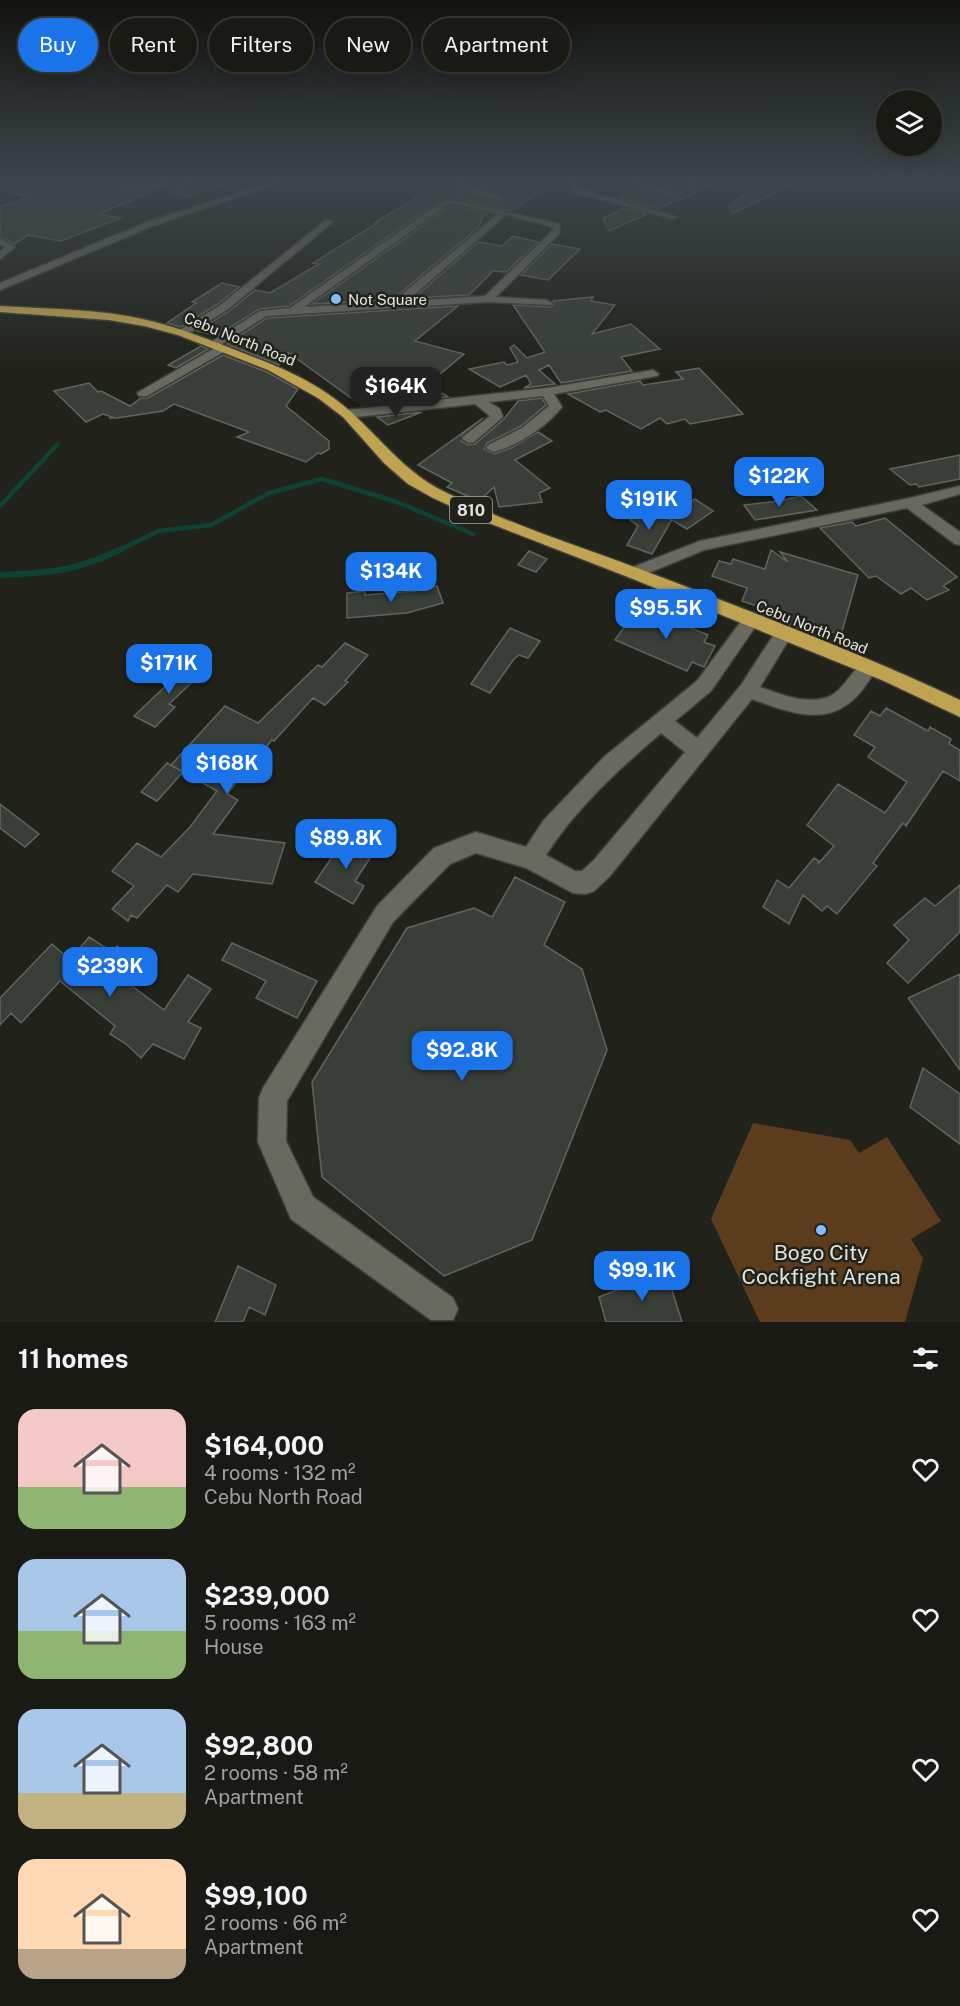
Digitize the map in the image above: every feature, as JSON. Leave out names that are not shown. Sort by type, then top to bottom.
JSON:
[{"type":"highway","name":"Cebu North Road","points":[[0,309],[126,319],[182,333],[218,346],[296,380],[322,395],[347,414],[389,460],[413,481],[438,495],[486,518],[634,573],[868,667],[960,709]]},
{"type":"street","points":[[0,256],[11,247],[1,242]]},
{"type":"street","points":[[0,286],[107,242]]},
{"type":"street","points":[[182,333],[223,308],[304,242]]},
{"type":"street","points":[[295,309],[391,242]]},
{"type":"street","points":[[397,304],[470,242]]},
{"type":"street","points":[[488,299],[546,242]]},
{"type":"street","points":[[143,393],[218,346],[256,316],[295,309],[488,299],[547,303]]},
{"type":"street","points":[[347,414],[547,392],[653,374]]},
{"type":"street","points":[[494,448],[531,429],[547,417],[556,407],[547,392]]},
{"type":"street","points":[[469,439],[497,417],[496,412],[478,400]]},
{"type":"street","points":[[634,573],[700,546],[910,503],[960,490]]},
{"type":"street","points":[[910,503],[960,540]]},
{"type":"street","points":[[531,859],[551,828],[611,763],[705,686],[751,620]]},
{"type":"street","points":[[442,1309],[302,1208],[272,1142],[273,1098],[386,914],[442,856],[476,842],[531,859],[573,882],[586,883],[602,868],[748,690],[784,633]]},
{"type":"street","points":[[748,690],[806,708],[826,707],[846,697],[868,667]]},
{"type":"street","points":[[661,722],[699,751]]},
{"type":"shaded area","name":"Bogo City Cockfight Arena","points":[[753,1123],[850,1140],[859,1153],[887,1137],[941,1221],[911,1239],[923,1258],[905,1322],[760,1322],[711,1219]]},
{"type":"building","points":[[347,242],[381,242],[289,306],[259,309],[217,336],[197,331],[228,312],[255,290],[270,293],[319,264],[313,263]]},
{"type":"building","points":[[400,242],[461,242],[392,300],[312,304]]},
{"type":"building","points":[[478,242],[502,246],[507,242],[538,242],[506,272],[493,271],[469,295],[414,298]]},
{"type":"building","points":[[552,244],[580,249],[548,280],[521,275]]},
{"type":"building","points":[[222,283],[239,287],[218,304],[181,327],[167,323],[196,303],[192,302]]},
{"type":"building","points":[[593,297],[591,301],[615,305],[592,334],[631,324],[660,349],[621,357],[632,371],[561,383],[549,365],[539,370],[555,384],[524,388],[531,384],[526,375],[500,387],[469,369],[504,362],[507,365],[518,362],[510,348],[514,345],[527,358],[545,352],[513,305],[551,307],[554,304],[553,301]]},
{"type":"building","points":[[458,306],[415,341],[464,354],[428,384],[448,397],[362,406],[289,353],[279,365],[227,344],[267,318]]},
{"type":"building","points":[[201,346],[208,349],[176,368],[168,365]]},
{"type":"building","points":[[223,355],[267,372],[298,389],[286,406],[329,441],[329,449],[321,454],[318,453],[306,462],[237,437],[249,432],[174,404],[163,411],[117,418],[109,418],[112,417],[103,414],[86,422],[54,391],[89,383],[98,392],[101,391],[130,406]]},
{"type":"building","points":[[699,368],[743,414],[690,424],[685,419],[667,424],[660,418],[641,429],[606,410],[600,412],[568,394],[640,381],[643,385],[683,379],[676,372]]},
{"type":"building","points":[[542,398],[546,405],[521,426],[487,443],[484,449],[494,454],[513,447],[538,432],[552,441],[515,460],[550,488],[539,493],[542,502],[499,507],[494,487],[479,501],[447,487],[452,483],[418,465],[483,418],[463,434],[461,441],[468,445],[475,444],[504,419],[518,401]]},
{"type":"building","points":[[422,412],[388,425],[377,417]]},
{"type":"building","points":[[960,455],[960,479],[919,487],[916,484],[910,485],[890,469]]},
{"type":"building","points":[[801,496],[817,510],[755,520],[744,505],[779,501]]},
{"type":"building","points":[[695,499],[713,511],[687,529],[664,515]]},
{"type":"building","points":[[653,509],[671,521],[652,554],[627,545],[638,526],[630,520]]},
{"type":"building","points":[[885,518],[957,577],[943,586],[949,590],[927,600],[911,588],[901,594],[876,576],[869,578],[820,528],[852,522],[856,526]]},
{"type":"building","points":[[771,550],[788,562],[780,552],[858,575],[841,635],[814,626],[812,633],[787,623],[789,617],[742,601],[747,588],[712,576],[719,561],[731,564],[733,559],[765,569]]},
{"type":"building","points":[[529,551],[547,559],[536,572],[518,565]]},
{"type":"building","points":[[437,586],[443,603],[407,613],[347,618],[347,593],[365,591],[365,595],[415,591]]},
{"type":"building","points":[[638,607],[708,635],[704,642],[715,646],[704,667],[692,662],[687,671],[615,640]]},
{"type":"building","points":[[510,628],[540,641],[528,658],[519,655],[514,659],[490,693],[471,684]]},
{"type":"building","points":[[345,643],[368,655],[345,681],[348,682],[325,705],[313,698],[274,741],[272,740],[227,794],[238,800],[213,834],[285,843],[272,884],[193,874],[178,892],[167,885],[137,918],[131,915],[128,921],[112,909],[134,886],[112,871],[137,843],[161,857],[190,827],[217,791],[171,765],[225,706],[258,723],[318,665],[322,667]]},
{"type":"building","points":[[186,661],[204,671],[169,704],[175,707],[155,727],[134,716],[174,678],[170,675]]},
{"type":"building","points":[[886,708],[928,731],[930,727],[951,739],[949,744],[960,750],[960,781],[943,771],[906,826],[903,823],[873,863],[877,866],[837,914],[827,906],[822,911],[803,895],[789,924],[763,907],[777,880],[789,888],[814,858],[819,861],[818,864],[834,846],[807,825],[838,784],[885,813],[907,782],[868,757],[875,747],[854,735],[871,711],[880,716]]},
{"type":"building","points":[[167,763],[183,772],[157,801],[141,792]]},
{"type":"building","points":[[0,804],[39,834],[25,847],[0,828]]},
{"type":"building","points":[[346,837],[374,852],[355,881],[364,886],[353,904],[315,882]]},
{"type":"building","points":[[515,877],[565,902],[544,945],[582,969],[607,1050],[532,1240],[444,1276],[322,1177],[312,1082],[407,928],[474,908],[492,917]]},
{"type":"building","points":[[960,885],[960,932],[908,983],[887,963],[909,940],[894,925],[925,898],[935,906]]},
{"type":"building","points":[[89,937],[112,952],[117,946],[135,960],[120,977],[164,1010],[188,975],[211,989],[188,1022],[201,1028],[184,1059],[153,1044],[141,1058],[126,1044],[110,1034],[115,1026],[60,981],[21,1023],[11,1013],[0,1025],[0,998],[52,944],[70,960]]},
{"type":"building","points":[[232,943],[317,981],[297,1018],[256,998],[266,981],[222,960]]},
{"type":"building","points":[[960,974],[960,1070],[908,998]]},
{"type":"building","points":[[923,1068],[960,1094],[960,1144],[910,1107]]},
{"type":"building","points":[[238,1266],[276,1285],[265,1315],[249,1307],[243,1322],[215,1322]]},
{"type":"building","points":[[666,1271],[682,1322],[606,1322],[599,1297]]},
{"type":"waterway","points":[[0,506],[57,445]]},
{"type":"waterway","points":[[119,550],[159,531],[211,525],[269,493],[322,479],[397,502],[473,534]]},
{"type":"waterway","points":[[0,575],[62,570],[91,562],[122,549]]},
{"type":"place","name":"Not Square","points":[[336,299]]},
{"type":"place","name":"Bogo City Cockfight Arena","points":[[821,1230]]}]
